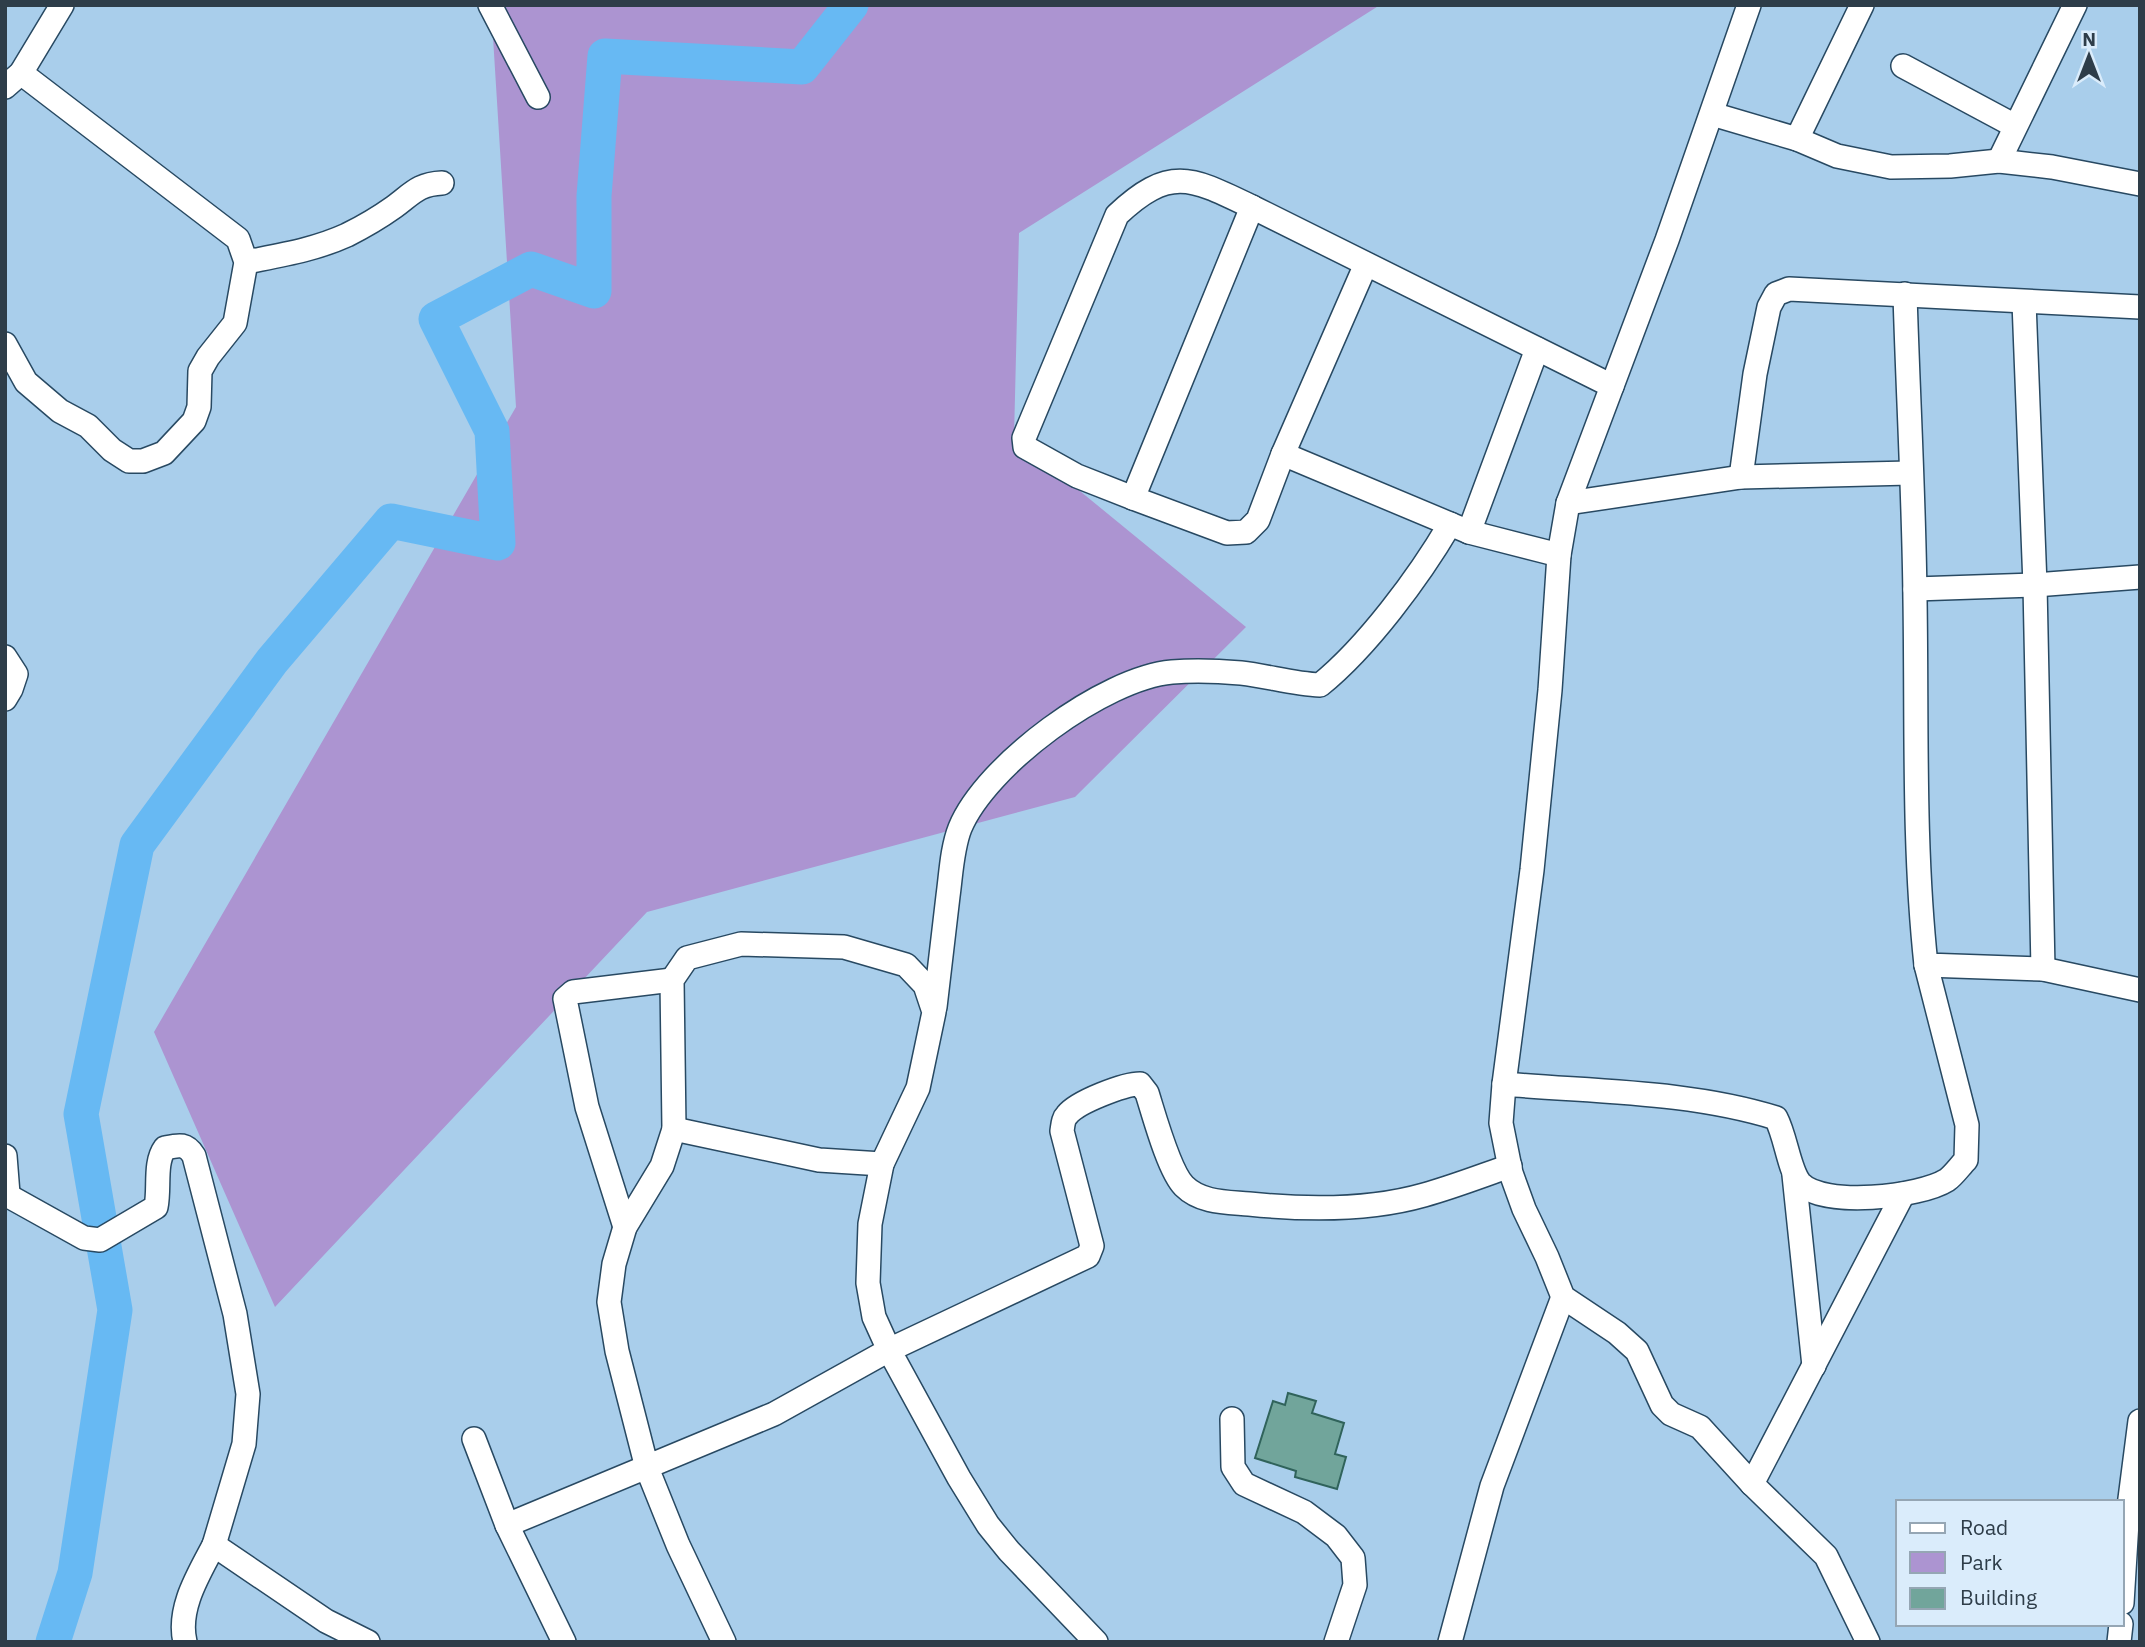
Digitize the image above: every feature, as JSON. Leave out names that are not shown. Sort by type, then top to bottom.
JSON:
[{"type":"street","points":[[5,344],[26,383],[60,411],[88,426],[112,450],[129,461],[143,461],[164,453],[194,421],[199,407],[201,371],[208,357],[235,323],[246,262],[238,239],[13,80],[62,5]]},
{"type":"street","points":[[490,5],[538,97]]},
{"type":"street","points":[[1749,5],[1712,114],[1568,503],[1559,555],[1550,690],[1532,870],[1501,1123],[1510,1166],[1524,1209],[1563,1297],[1617,1333],[1637,1351],[1662,1405],[1671,1414],[1700,1427],[1752,1484],[1826,1556],[1868,1642]]},
{"type":"street","points":[[1797,139],[1862,5]]},
{"type":"street","points":[[1999,161],[2075,5]]},
{"type":"street","points":[[1903,66],[2015,126]]},
{"type":"street","points":[[1712,114],[1797,139],[1837,156],[1891,167],[1951,166],[1999,161],[2052,167],[2140,184]]},
{"type":"street","points":[[1366,264],[1283,454],[1258,520],[1246,532],[1227,533],[1077,477],[1026,447],[1024,438],[1117,215],[1137,196],[1157,186],[1181,180],[1211,187],[1612,386]]},
{"type":"street","points":[[246,262],[312,250],[348,234],[395,207],[414,190],[429,184],[442,183]]},
{"type":"street","points":[[1133,498],[1252,207]]},
{"type":"street","points":[[1741,477],[1755,374],[1769,307],[1776,294],[1789,289],[2140,307]]},
{"type":"street","points":[[1794,1175],[1803,1186],[1820,1194],[1862,1198],[1903,1194],[1947,1180],[1966,1160],[1967,1125],[1926,965],[1921,915],[1915,590],[1905,294]]},
{"type":"street","points":[[2024,302],[2035,585],[2043,969]]},
{"type":"street","points":[[1096,1642],[1009,1551],[988,1525],[953,1468],[889,1350],[874,1317],[868,1283],[870,1224],[883,1164],[918,1088],[934,1012],[959,830],[972,807],[998,774],[1047,730],[1082,706],[1126,685],[1170,672],[1241,673],[1304,685],[1320,685],[1337,672],[1430,557],[1459,528],[1537,349]]},
{"type":"street","points":[[1283,454],[1459,528],[1559,555]]},
{"type":"street","points":[[1568,503],[1741,477],[1910,473]]},
{"type":"street","points":[[1915,590],[2140,577]]},
{"type":"street","points":[[5,657],[16,674],[12,689],[5,699]]},
{"type":"street","points":[[720,1641],[647,1468],[617,1351],[609,1302],[614,1264],[625,1227],[662,1166],[674,1129],[671,981],[687,958],[741,944],[844,947],[906,965],[925,985],[934,1012]]},
{"type":"street","points":[[1926,965],[2043,969],[2140,990]]},
{"type":"street","points":[[625,1227],[587,1107],[565,999],[573,992],[671,981]]},
{"type":"street","points":[[507,1525],[774,1414],[889,1350],[1088,1256],[1092,1246],[1062,1131],[1064,1117],[1074,1108],[1128,1084],[1140,1084],[1147,1093],[1173,1167],[1183,1185],[1196,1195],[1214,1201],[1338,1209],[1422,1196],[1510,1166]]},
{"type":"street","points":[[1504,1084],[1708,1101],[1776,1118],[1784,1133],[1794,1175],[1814,1366]]},
{"type":"street","points":[[674,1129],[819,1160],[883,1164]]},
{"type":"street","points":[[5,1156],[6,1194],[84,1238],[100,1240],[156,1207],[160,1155],[165,1148],[180,1145],[188,1147],[198,1166],[235,1314],[247,1394],[244,1444],[214,1545],[187,1601],[181,1629],[185,1642]]},
{"type":"street","points":[[1752,1484],[1903,1194]]},
{"type":"street","points":[[1450,1642],[1492,1486],[1563,1297]]},
{"type":"street","points":[[1233,1419],[1233,1467],[1244,1483],[1304,1512],[1336,1536],[1353,1558],[1355,1585],[1336,1642]]},
{"type":"street","points":[[2124,1571],[2127,1522],[2140,1421]]},
{"type":"street","points":[[474,1438],[507,1525],[564,1642]]},
{"type":"street","points":[[214,1545],[326,1620],[368,1642]]},
{"type":"green space","points":[[491,5],[1380,5],[1019,233],[1014,437],[1246,627],[1075,797],[647,912],[275,1307],[154,1032],[516,407]]},
{"type":"building","points":[[1288,1393],[1316,1401],[1312,1413],[1344,1423],[1335,1454],[1346,1457],[1337,1489],[1295,1477],[1296,1471],[1255,1458],[1273,1401],[1285,1405]]},
{"type":"waterway","points":[[53,1642],[75,1573],[115,1310],[81,1114],[137,845],[272,661],[391,521],[498,543],[492,431],[436,319],[531,269],[594,291],[594,196],[605,56],[802,67],[851,5]]}]
